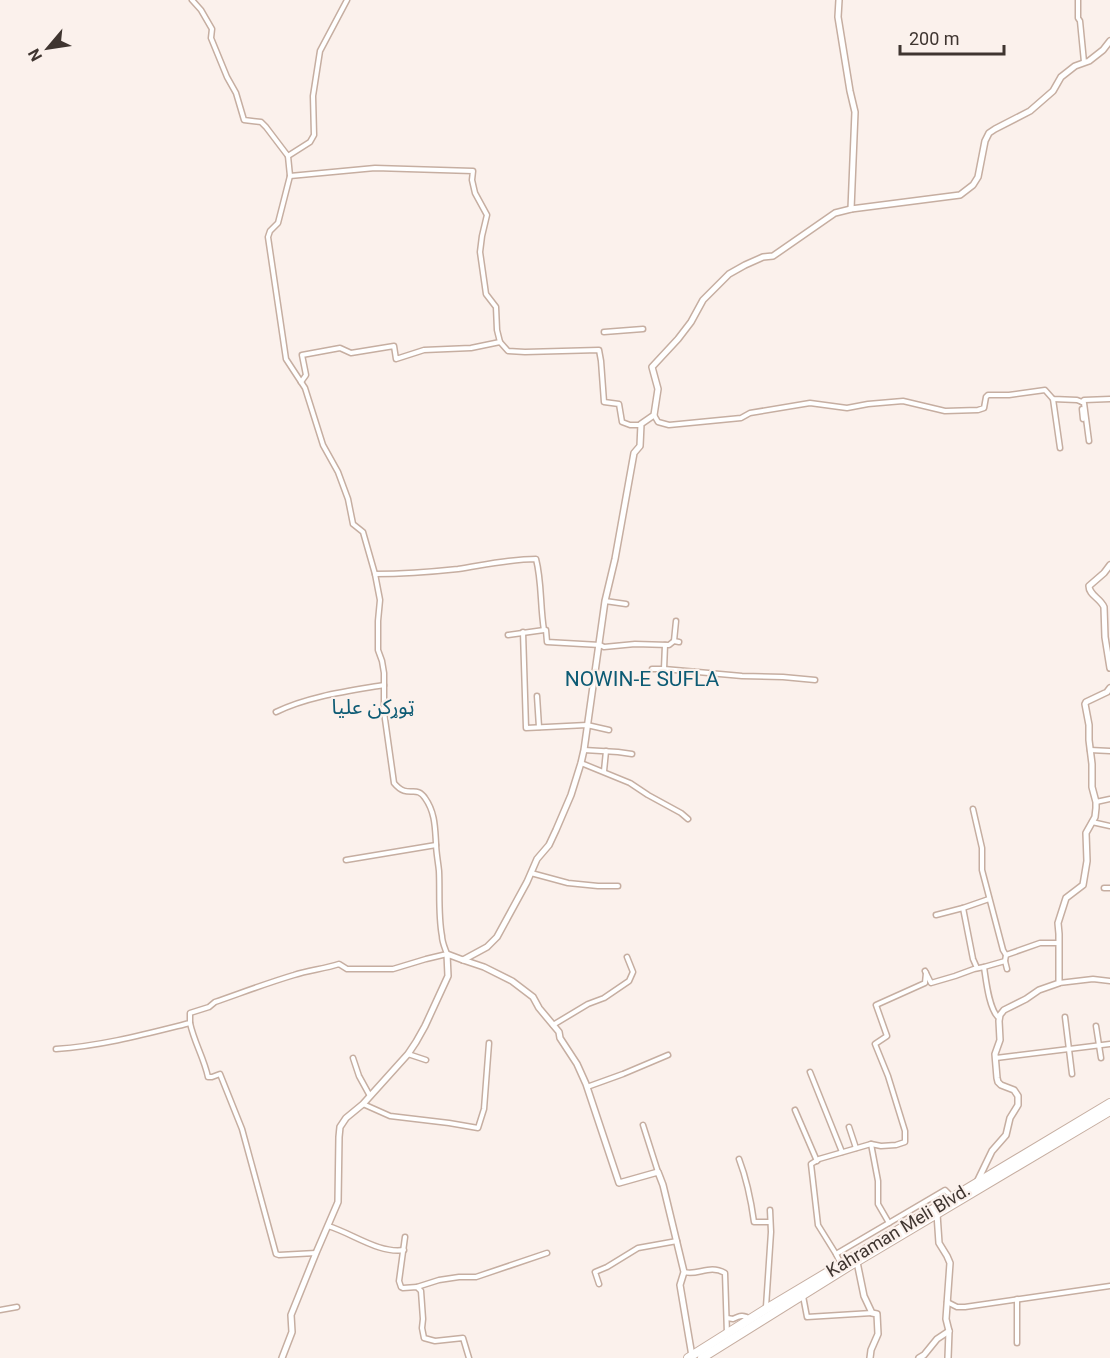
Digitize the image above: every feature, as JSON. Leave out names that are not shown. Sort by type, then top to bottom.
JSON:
[{"type":"highway","name":"Kahraman Meli Blvd.","points":[[690,1357],[750,1319],[802,1295],[937,1214],[1110,1103]]},
{"type":"highway","name":"Kahraman Meli Blvd.","points":[[702,1358],[841,1264],[952,1197],[975,1188],[1110,1111]]},
{"type":"street","points":[[192,0],[212,29],[211,38],[236,93],[244,120],[261,122],[288,156],[290,176],[278,223],[270,231],[268,237],[286,359],[305,388],[323,445],[338,472],[348,499],[353,524],[363,532],[375,574],[380,600],[378,650],[382,661],[384,712],[394,783],[404,792],[421,793],[433,813],[436,826],[442,937],[447,954],[448,976],[425,1026],[408,1054],[340,1127],[339,1203],[291,1316],[292,1332],[282,1358]]},
{"type":"street","points":[[288,156],[310,142],[314,135],[313,96],[320,51],[347,0]]},
{"type":"street","points":[[839,0],[838,17],[855,112],[851,208]]},
{"type":"street","points":[[1078,0],[1084,62]]},
{"type":"street","points":[[1060,448],[1053,399],[1045,390],[988,395],[982,409],[945,411],[903,400],[847,408],[810,404],[750,413],[741,418],[669,425],[658,422],[654,416],[658,389],[652,367],[678,339],[704,300],[729,274],[764,257],[773,256],[835,213],[851,208],[960,195],[973,185],[978,177],[985,141],[989,134],[994,129],[1030,111],[1053,91],[1061,77],[1075,66],[1089,61],[1110,41]]},
{"type":"street","points":[[290,176],[375,168],[473,171],[472,180],[476,193],[487,215],[480,252],[486,294],[496,307],[496,330],[500,342],[508,351],[599,350],[604,402],[619,404],[622,422],[630,425],[641,425],[654,416]]},
{"type":"street","points":[[604,332],[643,329]]},
{"type":"street","points":[[301,382],[306,375],[302,355],[340,348],[351,352],[394,346],[396,359],[424,350],[471,348],[500,342]]},
{"type":"street","points":[[1053,399],[1082,402],[1110,399]]},
{"type":"street","points":[[1082,402],[1083,419]]},
{"type":"street","points":[[1082,402],[1089,441]]},
{"type":"street","points":[[463,960],[487,947],[497,937],[537,859],[549,845],[571,795],[584,750],[605,601],[634,453],[640,446],[641,425]]},
{"type":"street","points":[[375,574],[402,574],[536,559],[547,642],[604,647],[635,644],[669,645],[677,642],[676,621]]},
{"type":"street","points":[[1110,565],[1089,588],[1104,607],[1105,637],[1110,668]]},
{"type":"street","points":[[605,601],[626,604]]},
{"type":"street","points":[[508,635],[544,630]]},
{"type":"street","points":[[524,632],[526,728],[587,726],[609,730]]},
{"type":"street","points":[[664,669],[665,645]]},
{"type":"street","points":[[652,669],[814,680]]},
{"type":"street","points":[[276,712],[344,692],[384,685]]},
{"type":"street","points":[[1059,983],[1058,923],[1066,898],[1083,885],[1087,861],[1086,833],[1096,813],[1092,787],[1089,725],[1084,704],[1107,692],[1110,688]]},
{"type":"street","points":[[537,696],[539,727]]},
{"type":"street","points":[[584,750],[632,754]]},
{"type":"street","points":[[1090,750],[1110,751]]},
{"type":"street","points":[[604,771],[606,751]]},
{"type":"street","points":[[581,763],[630,783],[688,819]]},
{"type":"street","points":[[1096,802],[1110,799]]},
{"type":"street","points":[[973,809],[982,848],[982,870],[1007,969]]},
{"type":"street","points":[[1092,822],[1110,826]]},
{"type":"street","points":[[346,860],[436,844]]},
{"type":"street","points":[[531,873],[568,883],[618,886]]},
{"type":"street","points":[[1104,888],[1110,888]]},
{"type":"street","points":[[936,915],[963,909],[989,899]]},
{"type":"street","points":[[963,909],[977,968]]},
{"type":"street","points":[[1005,955],[1040,944],[1059,943]]},
{"type":"street","points":[[316,1253],[276,1254],[242,1129],[220,1074],[208,1077],[190,1023],[190,1013],[209,1007],[215,1002],[303,972],[339,964],[346,969],[393,969],[447,954],[484,967],[512,981],[533,997],[559,1032],[560,1038],[577,1064],[619,1183],[658,1172]]},
{"type":"street","points":[[553,1024],[588,1004],[604,998],[629,981],[633,972],[627,957]]},
{"type":"street","points":[[841,1264],[818,1225],[811,1164],[871,1144],[881,1146],[905,1142],[905,1131],[888,1076],[875,1044],[887,1036],[876,1005],[925,983],[925,972],[931,982],[1005,961]]},
{"type":"street","points":[[984,967],[994,1014],[999,1018]]},
{"type":"street","points":[[975,1188],[992,1151],[1006,1135],[1010,1118],[1018,1105],[1018,1096],[1014,1090],[998,1082],[995,1054],[1000,1040],[999,1018],[1004,1010],[1039,990],[1059,983],[1110,981]]},
{"type":"street","points":[[1065,1017],[1072,1074]]},
{"type":"street","points":[[56,1048],[109,1042],[190,1023]]},
{"type":"street","points":[[1096,1026],[1101,1058]]},
{"type":"street","points":[[363,1104],[390,1116],[478,1128],[484,1109],[489,1042]]},
{"type":"street","points":[[996,1058],[1110,1044]]},
{"type":"street","points":[[408,1054],[426,1060]]},
{"type":"street","points":[[587,1087],[668,1055]]},
{"type":"street","points":[[353,1058],[359,1076],[370,1096]]},
{"type":"street","points":[[810,1072],[842,1152]]},
{"type":"street","points":[[795,1110],[817,1161]]},
{"type":"street","points":[[643,1125],[663,1185],[678,1241],[684,1272],[680,1285],[690,1357]]},
{"type":"street","points":[[849,1127],[856,1148]]},
{"type":"street","points":[[871,1144],[878,1181],[878,1204],[889,1223]]},
{"type":"street","points":[[739,1159],[751,1200],[754,1222],[771,1222]]},
{"type":"street","points":[[836,1254],[945,1190],[952,1197]]},
{"type":"street","points":[[767,1313],[770,1210]]},
{"type":"street","points":[[937,1214],[939,1243],[950,1263],[946,1318],[948,1358]]},
{"type":"street","points":[[328,1226],[366,1243],[393,1251],[404,1250]]},
{"type":"street","points":[[405,1237],[399,1281],[403,1288],[417,1287],[439,1280],[476,1277],[547,1253]]},
{"type":"street","points":[[599,1284],[595,1272],[638,1248],[678,1241]]},
{"type":"street","points":[[857,1262],[864,1296],[872,1313]]},
{"type":"street","points":[[684,1272],[690,1274],[706,1269],[725,1273],[727,1334]]},
{"type":"street","points":[[947,1302],[957,1307],[964,1307],[1110,1286]]},
{"type":"street","points":[[417,1287],[422,1296],[424,1338],[435,1341],[463,1338],[469,1358]]},
{"type":"street","points":[[802,1295],[807,1317],[877,1314],[878,1334],[870,1358]]},
{"type":"street","points":[[1017,1299],[1017,1343]]},
{"type":"street","points":[[0,1310],[17,1307]]},
{"type":"street","points":[[726,1317],[733,1319],[742,1316],[750,1319]]},
{"type":"street","points":[[919,1358],[948,1331]]},
{"type":"district","name":"NOWIN-E SUFLA","points":[[642,679]]},
{"type":"district","name":"ټوړکن علیا","points":[[373,707]]}]
